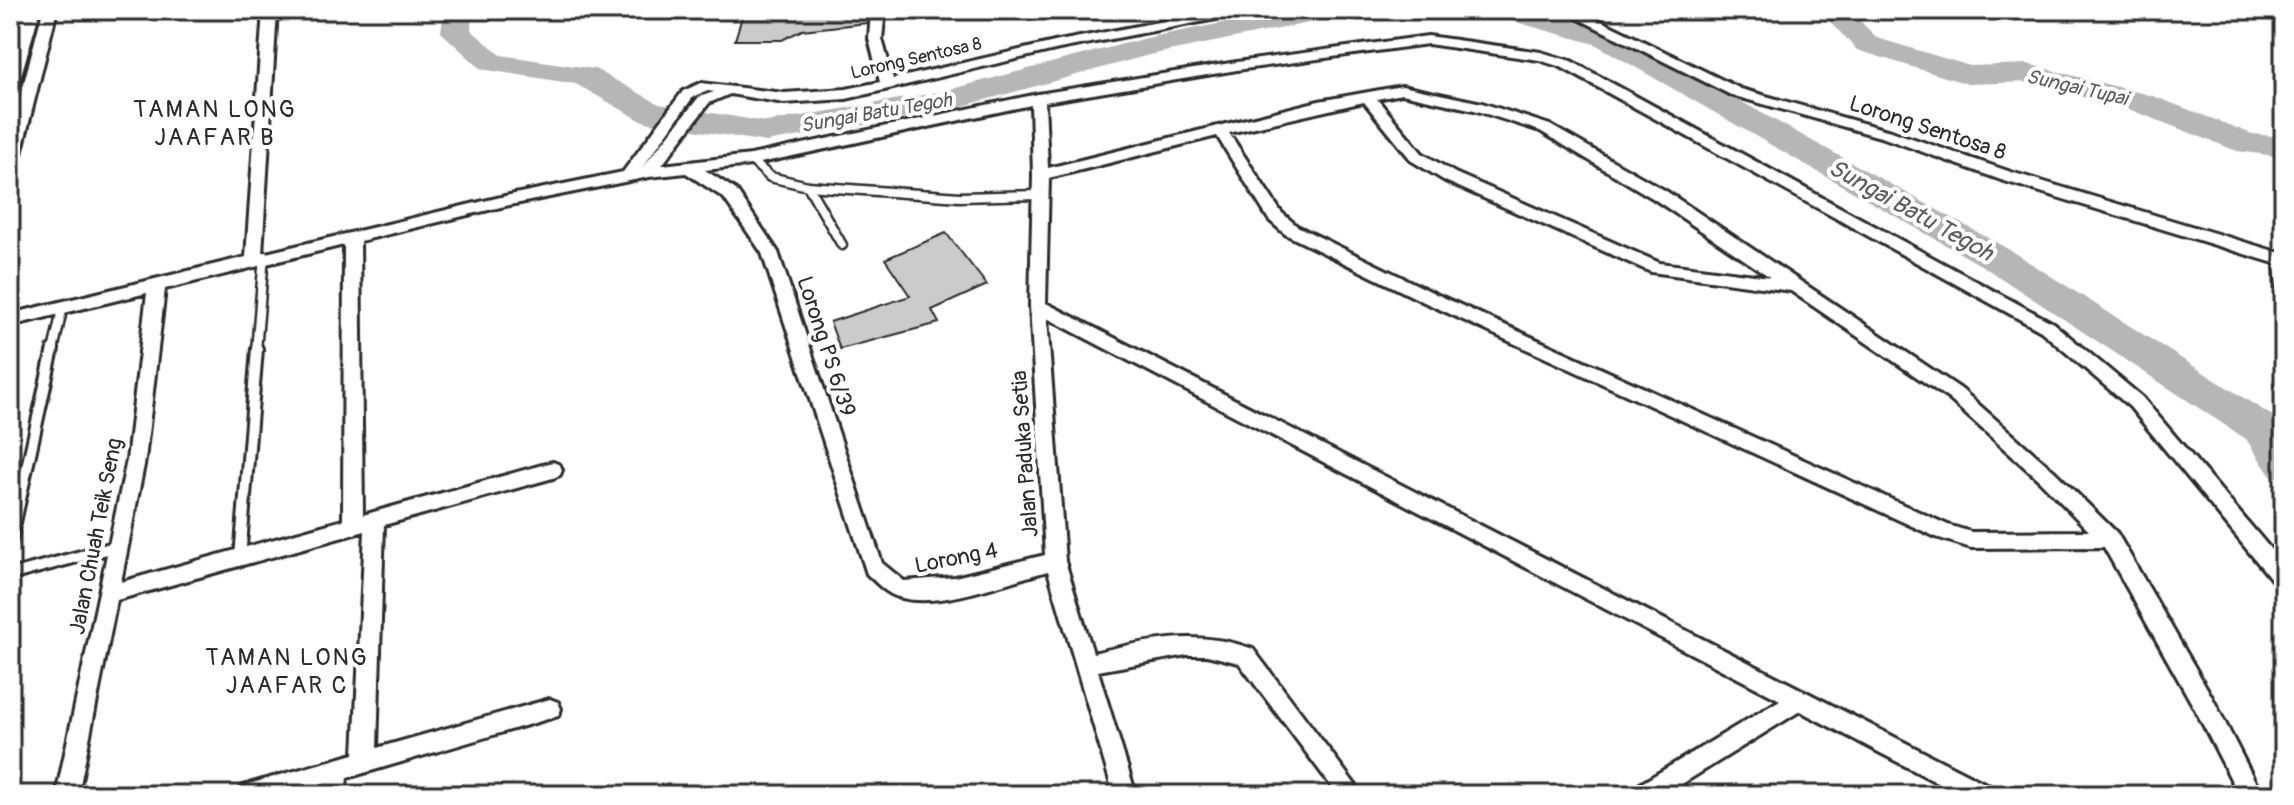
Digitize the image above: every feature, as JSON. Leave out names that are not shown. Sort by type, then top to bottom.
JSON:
[{"type":"street","points":[[10,82],[32,10]]},
{"type":"street","points":[[10,166],[50,10]]},
{"type":"street","points":[[259,258],[270,10]]},
{"type":"street","points":[[878,10],[874,24],[876,54],[888,85]]},
{"type":"street","name":"Lorong Sentosa 8","points":[[696,97],[739,91],[806,98],[888,85],[1059,45],[1242,10]]},
{"type":"street","name":"Lorong Sentosa 8","points":[[1568,10],[1736,92],[1889,135],[2006,176],[2281,259]]},
{"type":"street","points":[[10,320],[352,236],[629,175],[751,160],[1038,99],[1237,66],[1428,40],[1541,56],[1566,64],[2047,327],[2136,402],[2284,580]]},
{"type":"street","points":[[1041,175],[1220,130],[1402,90],[1477,106],[1545,128],[1660,195],[1955,394],[2047,476],[2110,539],[2204,704],[2251,795]]},
{"type":"street","points":[[1367,96],[1417,157],[1450,177],[1657,268],[1792,286]]},
{"type":"street","points":[[629,175],[653,142],[696,97]]},
{"type":"street","points":[[649,172],[672,144],[696,97]]},
{"type":"street","name":"Jalan Paduka Setia","points":[[1038,99],[1041,175],[1038,306],[1055,561],[1125,795]]},
{"type":"street","points":[[1220,130],[1275,216],[1291,230],[1430,298],[1943,531],[1971,540],[2110,539]]},
{"type":"street","name":"Lorong PS 6/39","points":[[690,168],[730,194],[770,252],[874,568]]},
{"type":"street","points":[[352,236],[353,526]]},
{"type":"street","name":"Jalan Chuah Teik Seng","points":[[67,795],[136,460],[157,283]]},
{"type":"street","points":[[1038,306],[1984,795]]},
{"type":"street","points":[[108,594],[553,470]]},
{"type":"street","points":[[365,762],[375,520]]},
{"type":"street","name":"Lorong 4","points":[[874,568],[894,587],[906,591],[931,590],[1055,561]]},
{"type":"street","points":[[1086,664],[1183,644],[1224,646],[1246,656],[1352,795]]},
{"type":"street","points":[[1643,795],[1798,701]]},
{"type":"street","points":[[249,795],[550,709]]},
{"type":"street","points":[[334,795],[336,770]]},
{"type":"lane","points":[[751,160],[770,177],[808,186],[960,197],[1039,195]]},
{"type":"lane","points":[[808,186],[842,245]]},
{"type":"lane","points":[[240,558],[259,258]]},
{"type":"lane","points":[[2281,259],[2284,315]]},
{"type":"lane","points":[[10,545],[63,306]]},
{"type":"lane","points":[[10,575],[118,546]]},
{"type":"building","points":[[744,10],[868,10],[867,23],[802,30],[782,40],[735,40]]},
{"type":"building","points":[[946,233],[987,285],[932,310],[939,323],[840,349],[830,322],[910,296],[885,259]]},
{"type":"waterway","name":"Sungai Batu Tegoh","points":[[458,10],[456,32],[492,63],[584,76],[651,113],[766,132],[941,102],[1146,47],[1333,10]]},
{"type":"waterway","name":"Sungai Batu Tegoh","points":[[1504,10],[1605,38],[1996,258],[2260,428],[2284,464]]},
{"type":"waterway","name":"Sungai Tupai","points":[[1833,10],[1867,44],[1968,75],[2027,73],[2142,103],[2248,144],[2284,147]]},
{"type":"district","name":"TAMAN LONG JAAFAR B","points":[[215,123]]},
{"type":"district","name":"TAMAN LONG JAAFAR C","points":[[287,671]]}]
